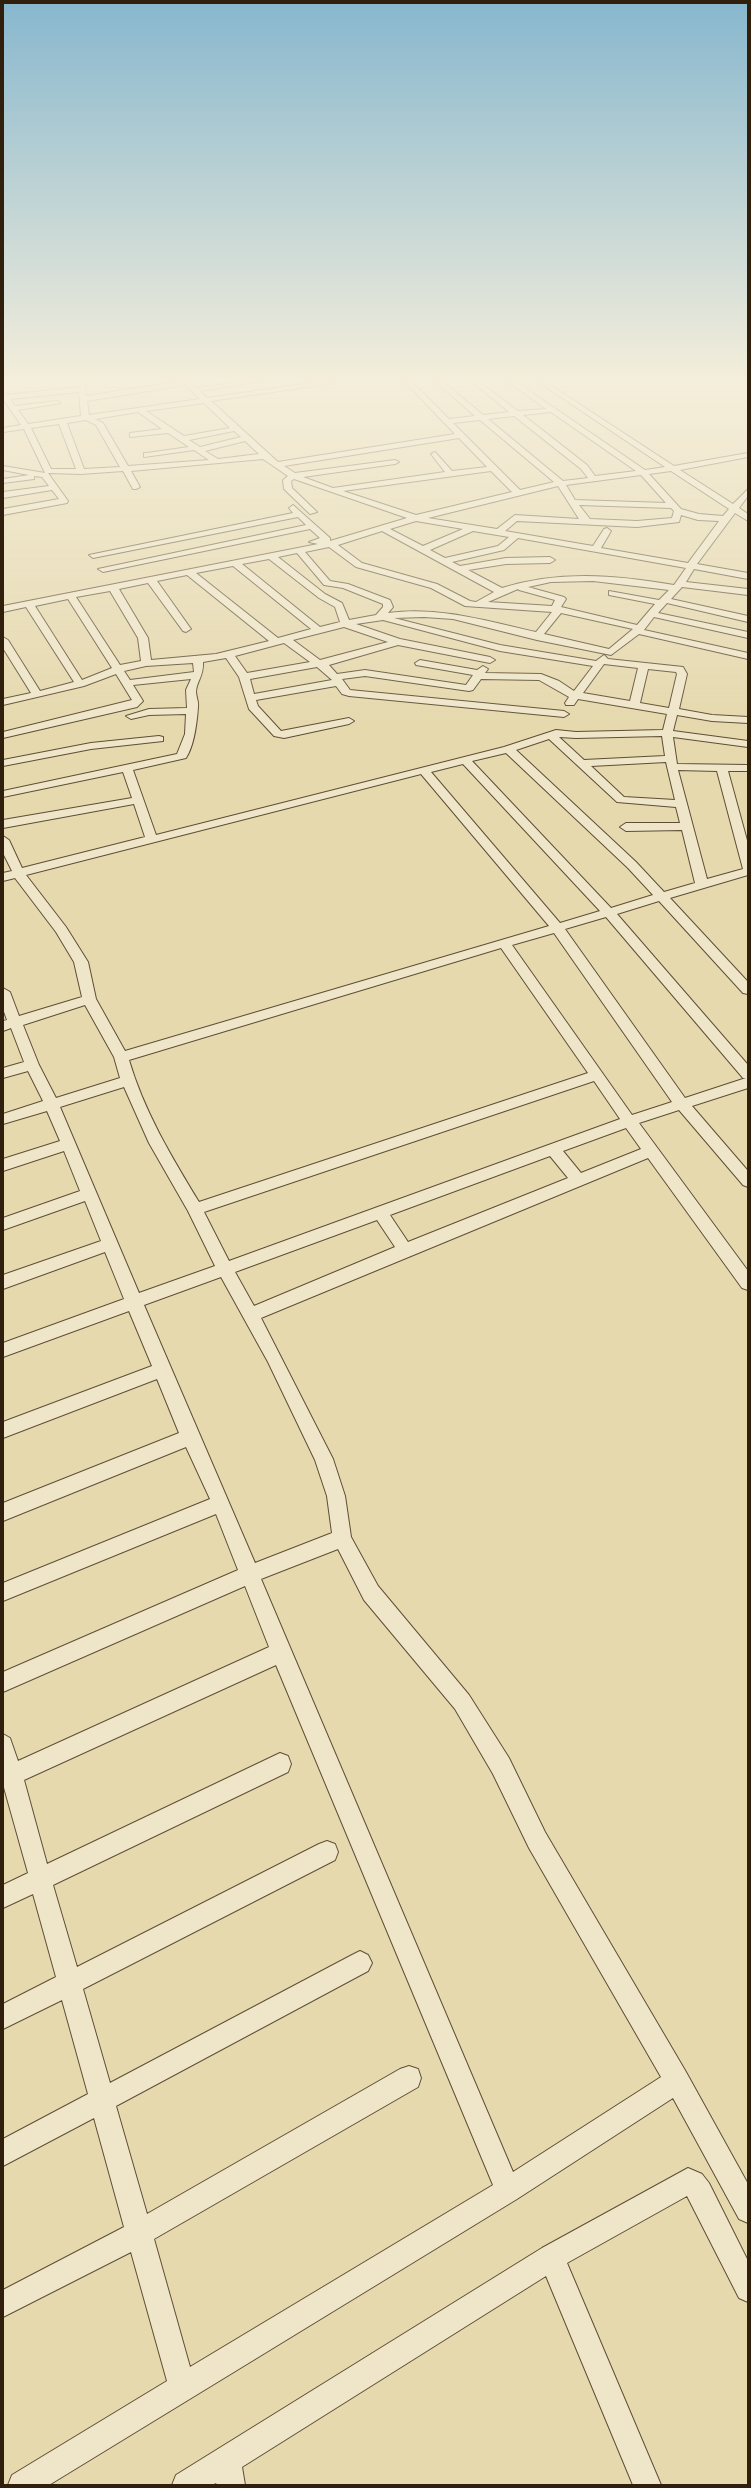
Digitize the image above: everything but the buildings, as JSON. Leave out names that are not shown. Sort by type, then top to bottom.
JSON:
[{"type":"street","points":[[3,512],[64,502],[61,497]]},
{"type":"street","points":[[297,497],[321,520]]},
{"type":"street","points":[[353,497],[416,518],[748,576]]},
{"type":"street","points":[[3,609],[234,561],[271,556],[331,544],[340,538],[501,497]]},
{"type":"street","points":[[569,497],[583,518],[589,522]]},
{"type":"street","points":[[499,532],[515,518],[589,522],[658,523],[676,520],[676,508],[666,497]]},
{"type":"street","points":[[716,497],[748,518]]},
{"type":"street","points":[[554,735],[574,695],[600,662],[611,652],[628,641],[678,586],[702,548],[732,508],[742,497]]},
{"type":"street","points":[[572,502],[676,508],[698,517],[724,519]]},
{"type":"street","points":[[93,555],[208,532],[297,511],[327,540],[189,572],[151,580],[114,585]]},
{"type":"street","points":[[202,524],[234,561],[320,631]]},
{"type":"street","points":[[103,568],[312,526]]},
{"type":"street","points":[[422,550],[474,527]]},
{"type":"street","points":[[382,528],[502,592]]},
{"type":"street","points":[[595,550],[607,531]]},
{"type":"street","points":[[444,561],[501,548],[517,535]]},
{"type":"street","points":[[555,580],[550,560],[556,543]]},
{"type":"street","points":[[331,544],[359,565],[434,586],[463,602],[475,605],[557,610],[639,630],[683,643],[748,656]]},
{"type":"street","points":[[299,550],[328,583],[345,586],[387,602],[388,607],[379,616]]},
{"type":"street","points":[[271,556],[322,596],[339,605],[346,624]]},
{"type":"street","points":[[459,569],[506,561],[550,560]]},
{"type":"street","points":[[189,572],[275,641]]},
{"type":"street","points":[[475,605],[502,592],[519,586],[555,580],[619,578],[678,586],[748,592]]},
{"type":"street","points":[[151,580],[186,629]]},
{"type":"street","points":[[114,585],[143,638],[146,663]]},
{"type":"street","points":[[519,586],[561,599],[557,610],[537,637]]},
{"type":"street","points":[[612,593],[748,619]]},
{"type":"street","points":[[3,735],[133,704],[138,701],[120,669],[71,596]]},
{"type":"street","points":[[29,604],[80,684]]},
{"type":"street","points":[[3,702],[80,684],[120,669],[146,663],[198,660],[229,655],[286,638],[379,616],[431,613],[493,625],[537,637],[611,652]]},
{"type":"street","points":[[652,614],[748,635]]},
{"type":"street","points":[[379,616],[500,648],[600,662],[679,669],[682,674],[674,712],[667,733],[671,763],[702,884]]},
{"type":"street","points":[[346,624],[398,642],[490,660]]},
{"type":"street","points":[[286,638],[321,664],[338,679],[346,692],[357,695],[564,714]]},
{"type":"street","points":[[3,640],[37,695]]},
{"type":"street","points":[[244,677],[321,664],[398,642]]},
{"type":"street","points":[[250,698],[288,693],[365,673],[469,688],[500,648]]},
{"type":"street","points":[[229,655],[244,677],[253,707],[281,735],[348,721]]},
{"type":"street","points":[[3,794],[128,770],[138,765],[182,756],[190,734],[192,690],[198,675],[198,660]]},
{"type":"street","points":[[420,663],[479,675],[541,677],[555,682],[574,695],[634,706],[736,721],[748,720]]},
{"type":"street","points":[[634,706],[644,665]]},
{"type":"street","points":[[128,684],[198,675]]},
{"type":"street","points":[[131,716],[149,712],[192,711]]},
{"type":"street","points":[[3,877],[508,749],[554,735],[667,733],[748,744]]},
{"type":"street","points":[[554,735],[580,763],[621,800],[681,804]]},
{"type":"street","points":[[3,763],[91,746],[159,739]]},
{"type":"street","points":[[508,749],[632,865],[748,990]]},
{"type":"street","points":[[3,1350],[628,1121],[681,1102],[747,1083],[608,913],[465,760]]},
{"type":"street","points":[[580,763],[671,763],[722,768],[748,768]]},
{"type":"street","points":[[722,768],[748,867]]},
{"type":"street","points":[[128,770],[152,840]]},
{"type":"street","points":[[423,770],[557,927],[681,1102],[748,1181]]},
{"type":"street","points":[[3,824],[138,800]]},
{"type":"street","points":[[626,827],[687,826]]},
{"type":"street","points":[[3,840],[19,874],[53,918],[81,962],[89,999],[121,1058],[128,1082],[156,1143],[195,1209],[324,1459],[336,1496],[342,1538],[371,1593],[462,1702],[501,1766],[536,1840],[677,2081],[748,2210]]},
{"type":"street","points":[[121,1058],[748,871]]},
{"type":"street","points":[[504,943],[628,1121],[748,1283]]},
{"type":"street","points":[[3,992],[9,1024],[52,1104],[67,1144],[190,1437],[221,1503],[281,1652],[508,2190]]},
{"type":"street","points":[[9,1024],[89,999]]},
{"type":"street","points":[[3,1073],[32,1065]]},
{"type":"street","points":[[195,1209],[597,1076]]},
{"type":"street","points":[[3,1119],[128,1082]]},
{"type":"street","points":[[3,1165],[67,1144]]},
{"type":"street","points":[[553,1149],[578,1180]]},
{"type":"street","points":[[251,1315],[405,1250],[650,1151]]},
{"type":"street","points":[[3,1224],[88,1194]]},
{"type":"street","points":[[380,1212],[405,1250]]},
{"type":"street","points":[[3,1282],[110,1244]]},
{"type":"street","points":[[3,1430],[162,1370]]},
{"type":"street","points":[[3,1512],[190,1437]]},
{"type":"street","points":[[3,1592],[221,1503]]},
{"type":"street","points":[[3,1682],[250,1574],[342,1538]]},
{"type":"street","points":[[11,1775],[281,1652]]},
{"type":"street","points":[[3,1745],[138,2234],[182,2387]]},
{"type":"street","points":[[3,1897],[280,1764]]},
{"type":"street","points":[[3,2018],[327,1852]]},
{"type":"street","points":[[3,2153],[360,1963]]},
{"type":"street","points":[[3,2304],[138,2234],[409,2078]]},
{"type":"street","points":[[22,2485],[508,2190],[677,2081]]},
{"type":"street","points":[[186,2485],[228,2473],[551,2258],[688,2181],[693,2183],[700,2192],[748,2289]]},
{"type":"street","points":[[551,2258],[647,2485]]}]
